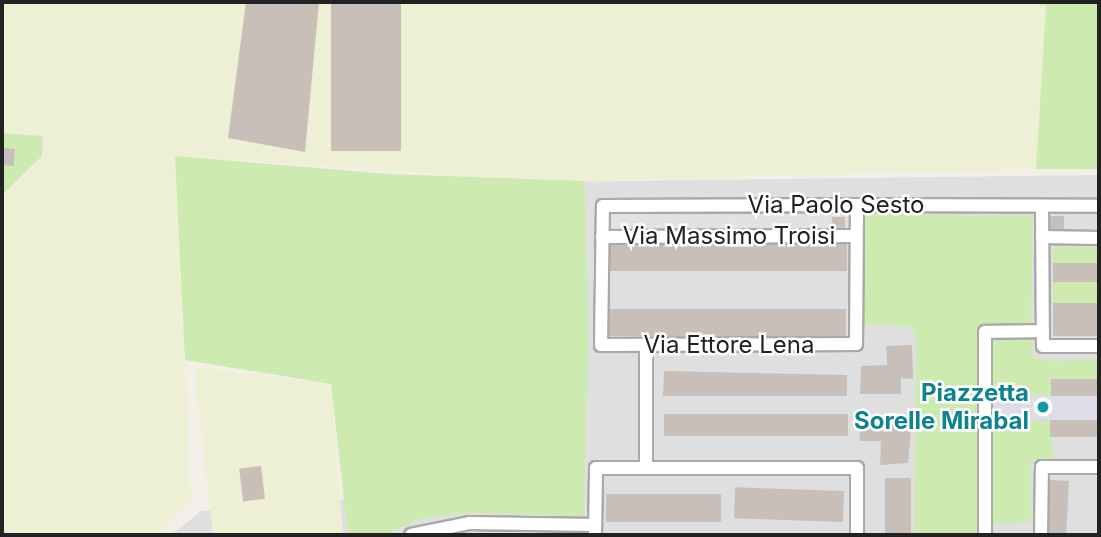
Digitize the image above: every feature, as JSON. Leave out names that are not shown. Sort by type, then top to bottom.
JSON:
[{"type":"street","points":[[856,205],[856,236]]},
{"type":"street","name":"Via Paolo Sesto","points":[[602,237],[603,206],[1099,206]]},
{"type":"street","points":[[1042,206],[1043,346],[1099,346]]},
{"type":"street","name":"Via Massimo Troisi","points":[[602,237],[856,236]]},
{"type":"street","name":"Via Ettore Lena","points":[[602,237],[601,345],[646,345],[856,344],[856,236]]},
{"type":"street","points":[[1042,237],[1099,237]]},
{"type":"street","points":[[985,535],[985,331],[1043,331]]},
{"type":"street","points":[[646,345],[646,468]]},
{"type":"street","points":[[1041,535],[1042,467],[1099,467]]},
{"type":"street","points":[[411,535],[469,523],[595,530],[596,468],[857,468],[857,535]]},
{"type":"shaded area","points":[[1099,175],[1099,535],[171,535],[201,511],[543,484],[556,182]]},
{"type":"shaded area","points":[[608,215],[828,215],[828,228],[608,228]]},
{"type":"shaded area","name":"Piazzetta Sorelle Mirabal","points":[[988,395],[1099,397],[1099,421],[988,419]]},
{"type":"green space","points":[[2,2],[1028,2],[1046,6],[1036,169],[556,182],[176,156],[191,501],[156,535],[2,535],[3,194],[42,156],[43,137],[2,132]]},
{"type":"green space","points":[[1028,2],[1099,2],[1099,169],[1036,169],[1046,6]]},
{"type":"green space","points":[[2,133],[43,136],[42,156],[3,194],[2,208]]},
{"type":"green space","points":[[175,156],[388,174],[585,181],[588,343],[584,516],[469,513],[423,518],[384,535],[348,535],[331,384],[185,360]]},
{"type":"green space","points":[[863,214],[1033,216],[1031,325],[984,328],[980,535],[914,535],[916,336],[909,326],[864,325]]},
{"type":"green space","points":[[1053,247],[1099,247],[1099,263],[1053,263]]},
{"type":"green space","points":[[1053,282],[1099,282],[1099,303],[1053,303]]},
{"type":"green space","points":[[987,334],[1031,334],[1033,357],[1051,361],[1099,359],[1099,379],[1052,379],[1053,396],[988,395]]},
{"type":"green space","points":[[194,367],[331,384],[343,535],[213,535]]},
{"type":"green space","points":[[987,419],[1050,420],[1054,459],[1031,460],[1031,522],[988,524]]},
{"type":"building","points":[[246,2],[319,2],[305,152],[228,138]]},
{"type":"building","points":[[331,2],[401,2],[401,151],[331,151]]},
{"type":"building","points":[[3,148],[15,149],[13,166],[2,165]]},
{"type":"building","points":[[1049,216],[1064,216],[1064,231],[1049,231]]},
{"type":"building","points":[[832,217],[845,217],[845,231],[832,231]]},
{"type":"building","points":[[607,243],[847,243],[847,271],[607,271]]},
{"type":"building","points":[[1053,263],[1099,263],[1099,282],[1053,282]]},
{"type":"building","points":[[1053,303],[1099,303],[1099,336],[1053,336]]},
{"type":"building","points":[[605,309],[846,309],[846,336],[605,336]]},
{"type":"building","points":[[912,345],[913,379],[901,378],[901,394],[860,394],[861,366],[887,365],[886,346]]},
{"type":"building","points":[[664,371],[847,375],[847,396],[663,396]]},
{"type":"building","points":[[1051,379],[1099,379],[1099,396],[1051,396]]},
{"type":"building","points":[[664,414],[848,414],[848,436],[664,436]]},
{"type":"building","points":[[897,418],[898,428],[911,429],[908,463],[880,465],[881,441],[860,441],[859,419]]},
{"type":"building","points":[[1050,420],[1099,420],[1099,437],[1050,437]]},
{"type":"building","points":[[261,466],[265,499],[243,501],[239,469]]},
{"type":"building","points":[[885,478],[911,478],[911,535],[885,535]]},
{"type":"building","points":[[1048,480],[1069,481],[1066,535],[1045,535]]},
{"type":"building","points":[[735,487],[844,491],[843,522],[734,518]]},
{"type":"building","points":[[606,494],[721,494],[721,522],[606,522]]},
{"type":"place","name":"Piazzetta Sorelle Mirabal","points":[[1043,407]]}]
